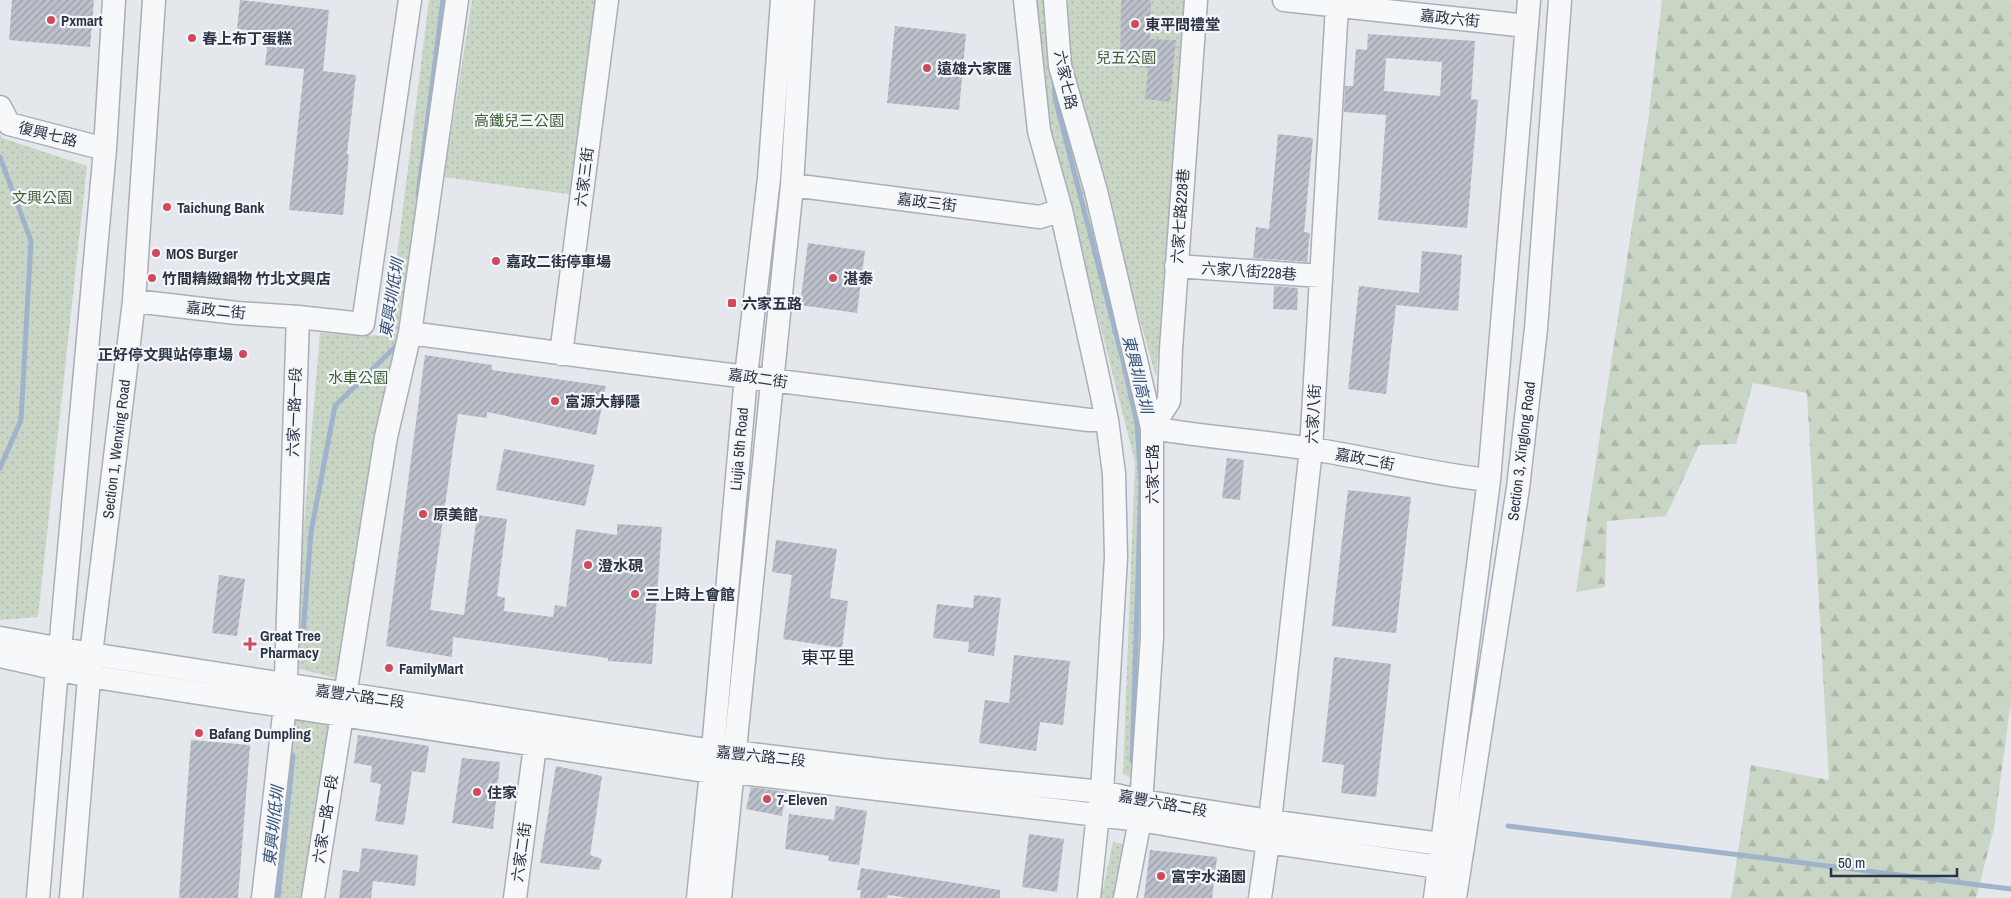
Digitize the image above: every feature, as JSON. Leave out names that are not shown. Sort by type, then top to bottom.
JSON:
[{"type":"street","points":[[38,898],[105,149],[114,0]]},
{"type":"street","name":"Section 1, Wenxing Road","points":[[71,898],[90,665],[134,301],[154,0]]},
{"type":"street","points":[[298,317],[363,324],[410,0]]},
{"type":"street","name":"六家一路一段","points":[[313,898],[386,437],[410,332],[457,0]]},
{"type":"street","name":"六家三街","points":[[561,354],[607,0]]},
{"type":"street","name":"Liujia 5th Road","points":[[720,898],[723,762],[746,376],[769,178],[782,0]]},
{"type":"street","name":"Liujia 5th Road","points":[[698,898],[723,762],[773,380],[792,185],[803,0]]},
{"type":"street","name":"六家七路","points":[[1025,0],[1039,131],[1061,210],[1107,420],[1114,474],[1116,557],[1102,792],[1089,898]]},
{"type":"street","name":"六家七路","points":[[1055,0],[1060,66],[1096,191],[1152,428],[1152,637],[1141,811],[1125,898]]},
{"type":"street","name":"六家七路228巷","points":[[1152,428],[1169,401],[1170,348],[1196,0]]},
{"type":"street","name":"嘉政六街","points":[[1284,0],[1527,26]]},
{"type":"street","name":"Section 3, Xinglong Road","points":[[1454,898],[1449,870],[1488,480],[1529,0]]},
{"type":"street","name":"Section 3, Xinglong Road","points":[[1452,845],[1518,488],[1536,329],[1560,0]]},
{"type":"street","name":"六家八街","points":[[1260,898],[1311,449],[1337,6]]},
{"type":"street","name":"復興七路","points":[[0,107],[9,124],[105,149]]},
{"type":"street","name":"嘉政三街","points":[[792,185],[1040,217],[1061,210]]},
{"type":"street","name":"六家八街228巷","points":[[1176,266],[1321,276]]},
{"type":"street","name":"嘉政二街","points":[[134,301],[236,314],[298,317]]},
{"type":"street","name":"六家一路一段","points":[[263,898],[285,696],[298,317]]},
{"type":"street","name":"嘉政二街","points":[[410,332],[561,354],[1079,419],[1107,420]]},
{"type":"street","name":"嘉政二街","points":[[1152,428],[1196,436],[1311,449],[1462,477],[1488,480]]},
{"type":"street","points":[[0,638],[59,659]]},
{"type":"street","points":[[0,656],[59,659]]},
{"type":"street","name":"嘉豐六路二段","points":[[59,659],[285,696],[343,703],[723,762],[1098,814],[1141,811],[1269,832],[1449,870]]},
{"type":"street","name":"嘉豐六路二段","points":[[343,703],[535,746],[723,762],[882,770],[1102,792],[1141,811]]},
{"type":"street","name":"六家二街","points":[[515,898],[535,746]]},
{"type":"street","name":"嘉豐六路二段","points":[[1269,832],[1452,845]]},
{"type":"street","name":"Section 3, Xinglong Road","points":[[1435,898],[1449,870]]},
{"type":"green space","name":"水車公園","points":[[429,0],[451,0],[408,337],[335,678],[292,667],[320,333],[387,336]]},
{"type":"green space","name":"高鐵兒三公園","points":[[472,0],[598,0],[575,195],[444,177]]},
{"type":"green space","points":[[1033,0],[1050,0],[1142,415],[1146,448],[1136,780],[1123,774],[1135,462],[1051,131]]},
{"type":"green space","name":"兒五公園","points":[[1068,0],[1187,0],[1156,377],[1070,71]]},
{"type":"green space","points":[[1662,0],[2011,0],[2011,701],[1994,828],[1976,898],[1731,898],[1751,765],[1829,780],[1807,393],[1753,383],[1736,444],[1699,445],[1666,516],[1607,521],[1605,587],[1576,592],[1648,121]]},
{"type":"green space","name":"文興公園","points":[[0,134],[2,138],[87,166],[38,617],[0,620]]},
{"type":"green space","points":[[289,718],[333,724],[305,898],[269,898]]},
{"type":"green space","points":[[1113,842],[1128,845],[1118,898],[1101,898]]},
{"type":"building","name":"Pxmart","points":[[12,0],[94,0],[90,47],[9,40]]},
{"type":"building","points":[[240,0],[329,10],[323,71],[356,75],[347,154],[349,155],[343,215],[289,210],[304,69],[265,65],[269,32],[237,29]]},
{"type":"building","points":[[1121,0],[1151,0],[1150,39],[1176,40],[1170,102],[1145,99],[1148,68],[1120,65]]},
{"type":"building","name":"遠雄六家匯","points":[[895,26],[966,34],[959,110],[887,103]]},
{"type":"building","points":[[1368,34],[1475,41],[1471,99],[1478,100],[1467,228],[1378,220],[1386,115],[1344,112],[1345,86],[1353,86],[1356,49],[1367,50]],"holes":[[[1386,58],[1442,62],[1440,96],[1384,91]]]},
{"type":"building","points":[[1278,134],[1313,138],[1304,232],[1310,233],[1307,262],[1253,258],[1256,227],[1269,229]]},
{"type":"building","name":"湛泰","points":[[808,243],[865,251],[857,313],[800,305]]},
{"type":"building","points":[[1422,251],[1462,255],[1458,311],[1396,305],[1386,394],[1348,389],[1359,286],[1419,293]]},
{"type":"building","points":[[1274,286],[1298,288],[1297,310],[1273,309]]},
{"type":"building","points":[[425,355],[492,365],[492,370],[606,386],[596,435],[487,412],[487,418],[458,414],[430,610],[464,615],[477,515],[507,519],[497,596],[505,598],[504,611],[553,617],[555,605],[566,607],[576,529],[617,535],[617,524],[662,527],[652,664],[608,661],[608,658],[453,637],[452,657],[386,646]]},
{"type":"building","points":[[504,449],[595,465],[585,506],[496,490]]},
{"type":"building","points":[[1227,458],[1244,460],[1240,500],[1222,498]]},
{"type":"building","points":[[1348,490],[1411,497],[1396,633],[1332,626]]},
{"type":"building","points":[[776,540],[837,549],[830,598],[848,601],[842,648],[783,639],[792,575],[772,572]]},
{"type":"building","points":[[219,575],[245,579],[237,636],[212,633]]},
{"type":"building","points":[[974,595],[1001,598],[994,656],[968,652],[969,642],[933,638],[937,604],[973,608]]},
{"type":"building","points":[[1014,655],[1070,661],[1063,725],[1040,722],[1036,751],[979,743],[985,700],[1009,703]]},
{"type":"building","points":[[1334,657],[1391,664],[1376,797],[1341,793],[1344,765],[1322,762]]},
{"type":"building","points":[[358,735],[429,746],[425,773],[412,771],[404,825],[375,821],[381,784],[370,782],[372,766],[354,763]]},
{"type":"building","points":[[191,740],[250,745],[238,898],[179,898]]},
{"type":"building","name":"住家","points":[[462,758],[500,762],[493,829],[452,823]]},
{"type":"building","points":[[556,766],[602,776],[590,855],[602,859],[599,870],[540,863]]},
{"type":"building","name":"7-Eleven","points":[[751,787],[786,792],[782,816],[746,809]]},
{"type":"building","points":[[836,806],[867,811],[859,865],[828,861],[829,856],[785,849],[789,814],[834,820]]},
{"type":"building","points":[[1029,834],[1064,839],[1057,892],[1022,887]]},
{"type":"building","points":[[362,848],[418,855],[415,886],[373,881],[371,898],[339,898],[343,870],[359,872]]},
{"type":"building","points":[[1150,850],[1217,857],[1212,898],[1144,898]]},
{"type":"building","points":[[861,868],[1000,890],[1000,898],[908,898],[888,895],[887,898],[860,898],[861,890],[857,890]]},
{"type":"waterway","name":"東興圳低圳","points":[[418,195],[443,0]]},
{"type":"waterway","name":"東興圳高圳","points":[[1054,80],[1055,98],[1122,357],[1137,423],[1141,484],[1132,761]]},
{"type":"waterway","points":[[0,157],[31,241],[21,420],[0,468]]},
{"type":"waterway","name":"東興圳低圳","points":[[303,634],[311,532],[335,406],[399,343]]},
{"type":"waterway","name":"東興圳低圳","points":[[278,898],[293,756]]},
{"type":"waterway","points":[[1508,826],[2011,889]]},
{"type":"place","name":"Pxmart","points":[[51,20]]},
{"type":"place","name":"東平問禮堂","points":[[1135,24]]},
{"type":"place","name":"春上布丁蛋糕","points":[[192,38]]},
{"type":"place","name":"遠雄六家匯","points":[[927,68]]},
{"type":"place","name":"Taichung Bank","points":[[167,207]]},
{"type":"place","name":"MOS Burger","points":[[156,253]]},
{"type":"place","name":"嘉政二街停車場","points":[[496,261]]},
{"type":"place","name":"竹間精緻鍋物 竹北文興店","points":[[152,278]]},
{"type":"place","name":"湛泰","points":[[833,278]]},
{"type":"place","name":"六家五路","points":[[732,303]]},
{"type":"place","name":"正好停文興站停車場","points":[[243,354]]},
{"type":"place","name":"富源大靜隱","points":[[555,401]]},
{"type":"place","name":"原美館","points":[[423,514]]},
{"type":"place","name":"澄水硯","points":[[588,565]]},
{"type":"place","name":"三上時上會館","points":[[635,594]]},
{"type":"place","name":"Great Tree Pharmacy","points":[[250,644]]},
{"type":"place","name":"FamilyMart","points":[[389,668]]},
{"type":"place","name":"Bafang Dumpling","points":[[199,733]]},
{"type":"place","name":"住家","points":[[477,792]]},
{"type":"place","name":"7-Eleven","points":[[767,799]]},
{"type":"place","name":"富宇水涵園","points":[[1161,876]]},
{"type":"district","name":"東平里","points":[[828,657]]}]
